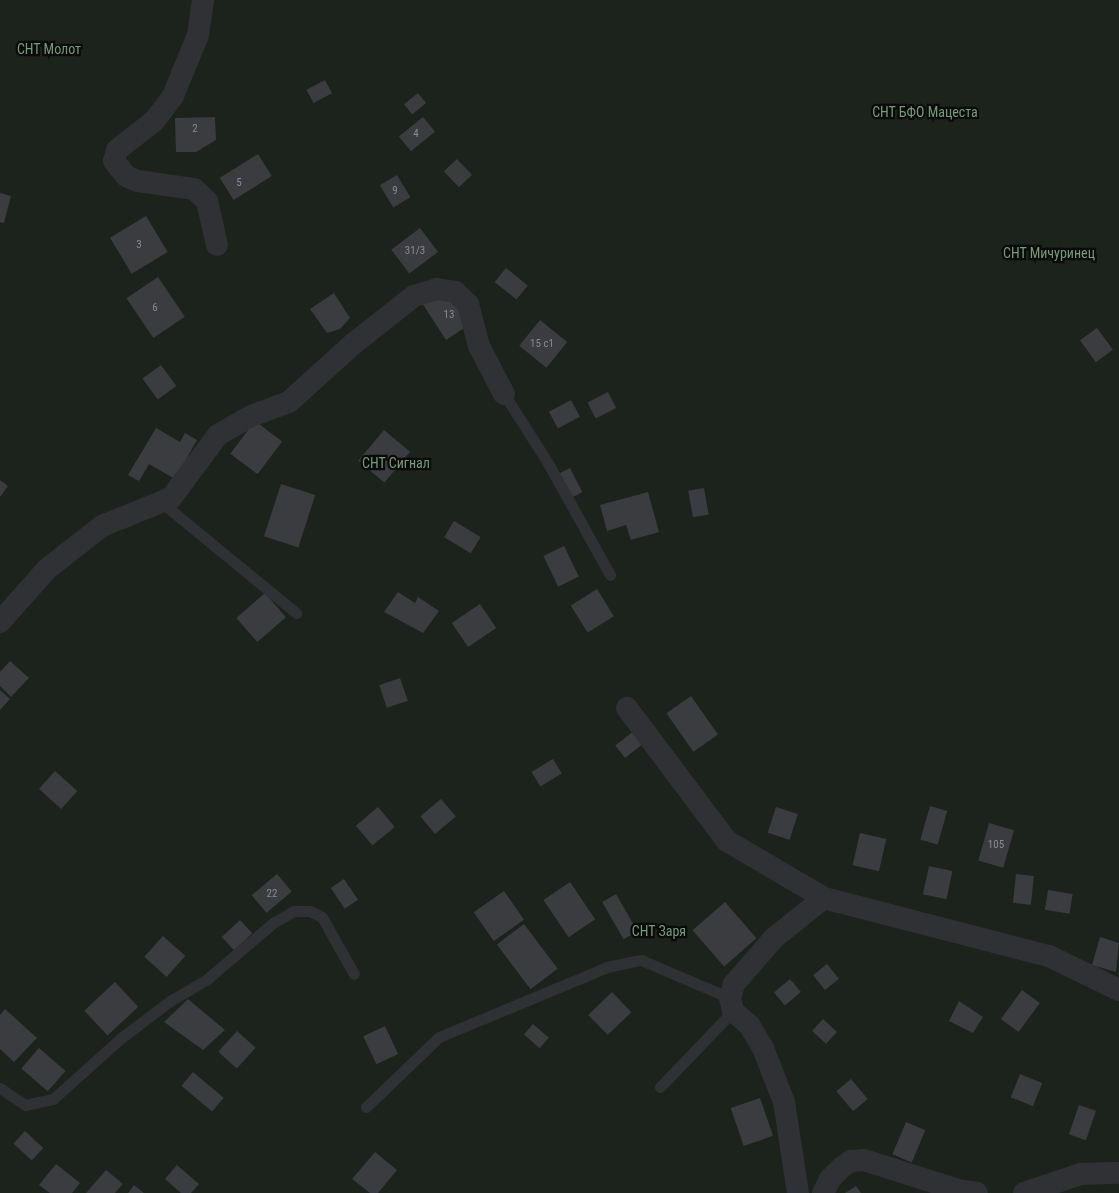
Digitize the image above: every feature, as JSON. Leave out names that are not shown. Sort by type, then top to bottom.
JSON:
[{"type":"street","points":[[203,0],[198,36],[173,96],[154,121],[117,150],[114,161],[126,176],[138,181],[194,189],[207,201],[217,245]]},
{"type":"street","points":[[0,622],[47,569],[102,526],[171,498],[218,435],[251,416],[289,402],[353,344],[414,296],[437,289],[446,290],[455,292],[468,304],[479,346],[504,394]]},
{"type":"street","points":[[628,708],[727,840],[824,898],[1049,956],[1119,990]]},
{"type":"street","points":[[798,1193],[784,1102],[763,1048],[749,1025],[732,1005],[734,984],[774,938],[824,898]]},
{"type":"street","points":[[823,1193],[830,1179],[842,1167],[851,1161],[864,1160],[958,1190],[977,1193]]},
{"type":"street","points":[[1024,1193],[1081,1174],[1119,1173]]},
{"type":"lane","points":[[504,394],[548,463],[610,575]]},
{"type":"lane","points":[[161,502],[296,613]]},
{"type":"lane","points":[[0,1088],[25,1105],[53,1099],[121,1038],[170,1001],[206,980],[274,923],[294,911],[310,911],[322,917],[354,974]]},
{"type":"lane","points":[[366,1107],[439,1037],[607,967],[642,960],[732,1005],[660,1087]]},
{"type":"green space","points":[[0,0],[1119,0],[1119,1193],[0,1193]]},
{"type":"building","points":[[325,80],[332,93],[314,103],[306,90]]},
{"type":"building","points":[[418,93],[426,103],[412,114],[404,104]]},
{"type":"building","points":[[215,117],[216,140],[196,152],[176,152],[175,118]]},
{"type":"building","points":[[423,117],[435,132],[411,151],[399,137]]},
{"type":"building","points":[[258,154],[272,176],[234,200],[220,178]]},
{"type":"building","points":[[457,159],[472,175],[459,187],[444,171]]},
{"type":"building","points":[[397,175],[410,197],[393,208],[380,185]]},
{"type":"building","points":[[0,193],[11,196],[4,223],[0,222]]},
{"type":"building","points":[[146,216],[168,252],[132,274],[110,238]]},
{"type":"building","points":[[420,228],[438,252],[409,274],[391,250]]},
{"type":"building","points":[[506,268],[528,286],[516,300],[495,282]]},
{"type":"building","points":[[158,277],[185,317],[153,338],[126,298]]},
{"type":"building","points":[[334,293],[350,318],[340,329],[327,333],[310,309]]},
{"type":"building","points":[[457,296],[470,324],[446,340],[420,300]]},
{"type":"building","points":[[540,320],[567,342],[546,368],[519,346]]},
{"type":"building","points":[[1097,328],[1113,350],[1096,362],[1080,340]]},
{"type":"building","points":[[161,365],[176,386],[158,400],[142,379]]},
{"type":"building","points":[[608,392],[616,408],[596,418],[588,402]]},
{"type":"building","points":[[571,400],[580,417],[558,429],[549,412]]},
{"type":"building","points":[[255,421],[282,441],[257,474],[230,454]]},
{"type":"building","points":[[156,428],[180,442],[185,433],[197,440],[175,479],[149,464],[139,481],[128,475]]},
{"type":"building","points":[[384,430],[410,452],[384,482],[358,461]]},
{"type":"building","points":[[570,468],[582,492],[570,498],[558,474]]},
{"type":"building","points":[[0,480],[8,486],[0,497]]},
{"type":"building","points":[[281,484],[315,495],[298,547],[264,536]]},
{"type":"building","points":[[704,488],[709,515],[693,517],[688,491]]},
{"type":"building","points":[[648,492],[659,532],[631,540],[626,525],[607,531],[600,505]]},
{"type":"building","points":[[454,521],[481,537],[471,553],[444,537]]},
{"type":"building","points":[[564,546],[579,577],[558,587],[543,556]]},
{"type":"building","points":[[597,589],[614,616],[588,633],[571,605]]},
{"type":"building","points":[[398,592],[415,603],[418,597],[439,611],[423,633],[384,612]]},
{"type":"building","points":[[265,593],[286,617],[257,642],[236,618]]},
{"type":"building","points":[[480,604],[496,628],[468,647],[452,623]]},
{"type":"building","points":[[10,661],[29,678],[11,697],[0,686],[0,672]]},
{"type":"building","points":[[400,678],[408,701],[387,708],[379,685]]},
{"type":"building","points":[[0,690],[10,699],[0,710]]},
{"type":"building","points":[[691,696],[718,735],[693,752],[666,713]]},
{"type":"building","points":[[635,730],[645,743],[625,758],[615,745]]},
{"type":"building","points":[[553,759],[562,774],[540,786],[532,772]]},
{"type":"building","points":[[55,771],[77,791],[61,809],[39,789]]},
{"type":"building","points":[[441,799],[456,817],[435,834],[420,816]]},
{"type":"building","points":[[930,806],[947,811],[938,845],[920,840]]},
{"type":"building","points":[[378,807],[395,827],[372,846],[356,826]]},
{"type":"building","points":[[776,807],[798,814],[790,840],[768,833]]},
{"type":"building","points":[[989,823],[1014,830],[1003,868],[978,860]]},
{"type":"building","points":[[860,833],[886,839],[879,871],[853,865]]},
{"type":"building","points":[[929,866],[952,871],[946,899],[923,894]]},
{"type":"building","points":[[277,874],[292,892],[267,913],[252,895]]},
{"type":"building","points":[[1016,874],[1034,876],[1031,905],[1013,903]]},
{"type":"building","points":[[344,879],[358,900],[345,909],[331,888]]},
{"type":"building","points":[[570,882],[595,919],[569,937],[543,900]]},
{"type":"building","points":[[1048,890],[1073,894],[1070,914],[1045,910]]},
{"type":"building","points":[[504,891],[524,920],[494,941],[474,912]]},
{"type":"building","points":[[616,894],[638,931],[624,939],[602,902]]},
{"type":"building","points":[[725,902],[756,938],[724,966],[693,930]]},
{"type":"building","points":[[240,920],[252,933],[234,950],[222,937]]},
{"type":"building","points":[[524,924],[558,969],[531,989],[497,944]]},
{"type":"building","points":[[163,936],[185,956],[167,977],[144,957]]},
{"type":"building","points":[[1100,937],[1119,943],[1116,972],[1092,965]]},
{"type":"building","points":[[827,964],[839,979],[825,990],[813,975]]},
{"type":"building","points":[[790,979],[801,992],[785,1006],[774,992]]},
{"type":"building","points":[[115,982],[138,1007],[107,1036],[84,1011]]},
{"type":"building","points":[[1022,990],[1040,1003],[1019,1032],[1001,1019]]},
{"type":"building","points":[[612,992],[631,1012],[608,1035],[588,1015]]},
{"type":"building","points":[[188,999],[225,1030],[203,1050],[164,1022]]},
{"type":"building","points":[[959,1001],[983,1017],[973,1033],[949,1021]]},
{"type":"building","points":[[5,1009],[37,1038],[14,1062],[0,1049],[0,1015]]},
{"type":"building","points":[[823,1019],[837,1032],[826,1044],[812,1031]]},
{"type":"building","points":[[533,1024],[549,1038],[540,1048],[524,1035]]},
{"type":"building","points":[[385,1026],[398,1054],[376,1064],[363,1036]]},
{"type":"building","points":[[237,1031],[256,1048],[237,1069],[218,1052]]},
{"type":"building","points":[[39,1048],[65,1071],[48,1091],[21,1068]]},
{"type":"building","points":[[193,1072],[224,1098],[212,1112],[181,1086]]},
{"type":"building","points":[[1020,1074],[1042,1083],[1033,1106],[1011,1097]]},
{"type":"building","points":[[851,1079],[868,1099],[853,1111],[836,1091]]},
{"type":"building","points":[[760,1098],[773,1136],[744,1146],[731,1108]]},
{"type":"building","points":[[1079,1105],[1096,1111],[1086,1140],[1069,1134]]},
{"type":"building","points":[[906,1122],[925,1130],[912,1162],[892,1154]]},
{"type":"building","points":[[25,1131],[43,1148],[32,1160],[13,1143]]},
{"type":"building","points":[[375,1152],[397,1170],[378,1193],[370,1193],[352,1179]]},
{"type":"building","points":[[56,1164],[80,1183],[72,1193],[50,1193],[39,1185]]},
{"type":"building","points":[[177,1165],[199,1184],[191,1193],[181,1193],[165,1179]]},
{"type":"building","points":[[106,1170],[123,1184],[115,1193],[86,1193]]},
{"type":"building","points":[[134,1185],[144,1193],[128,1193]]},
{"type":"building","points":[[856,1186],[861,1193],[845,1193]]},
{"type":"park label","name":"СНТ Молот","points":[[49,49]]},
{"type":"park label","name":"СНТ БФО Мацеста","points":[[925,112]]},
{"type":"park label","name":"СНТ Мичуринец","points":[[1049,253]]},
{"type":"park label","name":"СНТ Сигнал","points":[[396,463]]},
{"type":"park label","name":"СНТ Заря","points":[[659,931]]}]
